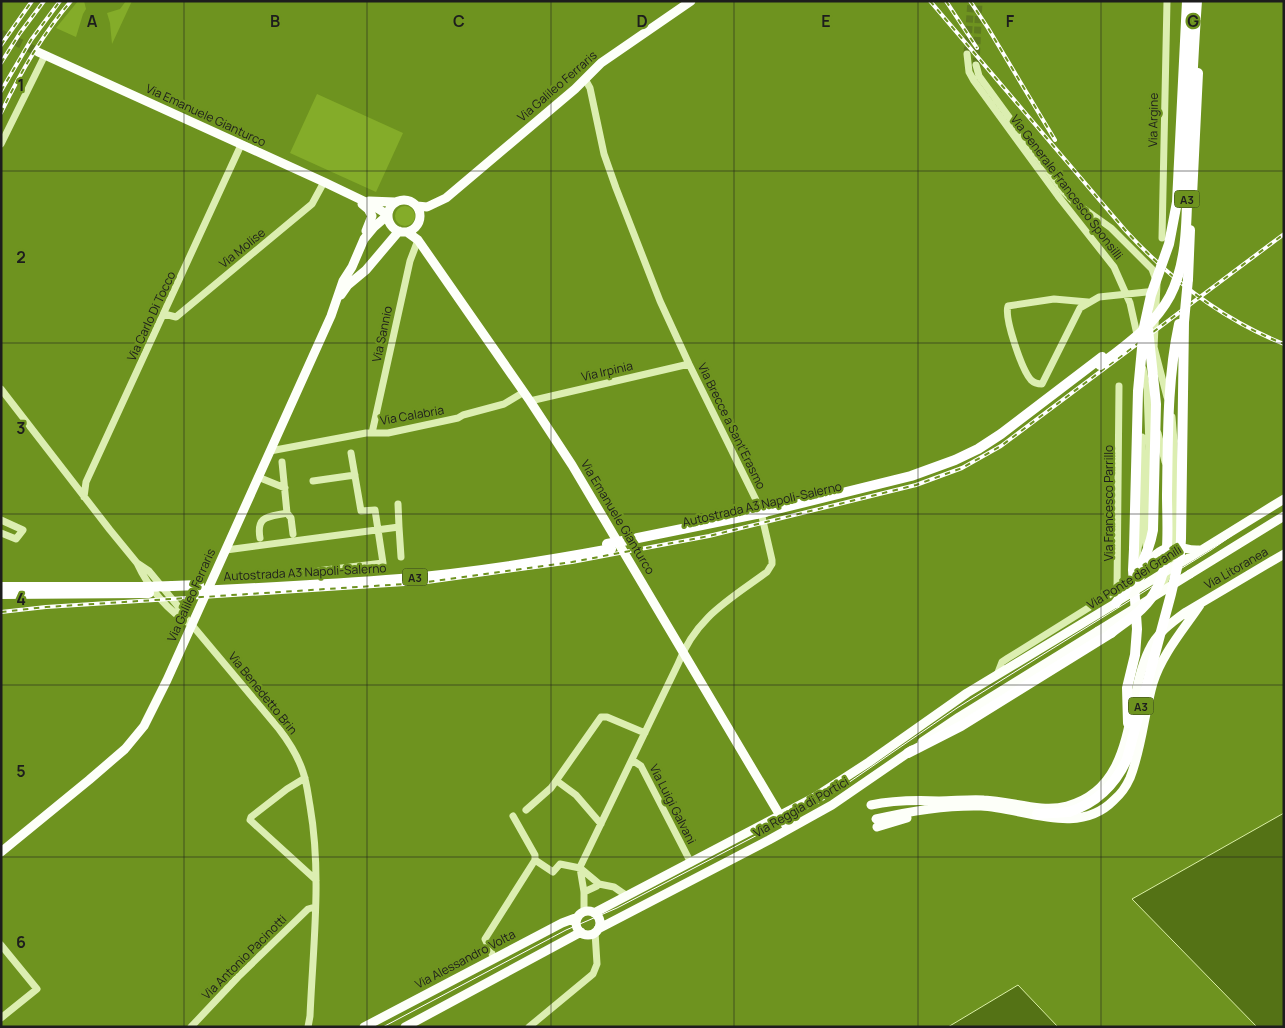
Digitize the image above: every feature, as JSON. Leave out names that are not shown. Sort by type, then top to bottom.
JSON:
[{"type":"highway","name":"A3","points":[[1128,723],[1137,630],[1133,570],[1138,386],[1144,327],[1168,244],[1176,202],[1189,1]]},
{"type":"highway","name":"Autostrada A3 Napoli-Salerno","points":[[1101,361],[1154,312],[1170,283],[1179,256],[1182,220],[1189,1]]},
{"type":"highway","name":"A3","points":[[1037,814],[1069,812],[1086,806],[1106,792],[1122,771],[1131,747],[1176,573],[1181,539],[1184,322],[1188,279],[1200,28],[1198,1]]},
{"type":"highway","name":"Autostrada A3 Napoli-Salerno","points":[[1,594],[354,582],[439,575],[524,564],[761,516],[911,476],[955,460],[978,449],[1136,337],[1152,322],[1166,303],[1179,273],[1183,257],[1198,1]]},
{"type":"highway","name":"A3","points":[[908,753],[970,720],[1112,633],[1145,607],[1158,588],[1164,570],[1166,540],[1170,380],[1172,360],[1188,279]]},
{"type":"highway","name":"A3","points":[[1116,603],[1132,582],[1143,561],[1150,546],[1154,523],[1156,404],[1148,325],[1154,293]]},
{"type":"highway","name":"Autostrada A3 Napoli-Salerno","points":[[1,587],[147,590]]},
{"type":"main road","name":"Via Galileo Ferraris","points":[[418,224],[601,63],[691,1]]},
{"type":"main road","name":"Via Emanuele Gianturco","points":[[42,53],[324,182],[364,201],[388,216]]},
{"type":"main road","points":[[345,193],[371,213],[364,239]]},
{"type":"main road","name":"Via Galileo Ferraris","points":[[418,206],[427,207],[446,198]]},
{"type":"main road","points":[[407,199],[418,206],[420,213],[418,224],[403,231],[391,225],[388,216],[390,208],[395,202],[407,199]]},
{"type":"main road","name":"Via Emanuele Gianturco","points":[[364,201],[395,202]]},
{"type":"main road","name":"Via Galileo Ferraris","points":[[1,852],[117,757],[135,738],[153,709],[270,451],[337,299],[343,281],[364,239],[374,227],[388,216]]},
{"type":"main road","name":"Via Emanuele Gianturco","points":[[418,224],[418,240]]},
{"type":"main road","name":"Via Galileo Ferraris","points":[[337,299],[348,285],[366,270],[403,231]]},
{"type":"main road","name":"Via Emanuele Gianturco","points":[[403,231],[418,240],[524,392],[577,473],[788,830]]},
{"type":"main road","points":[[358,252],[358,262],[363,266],[370,264],[376,258]]},
{"type":"main road","name":"Via Ponte dei Granili","points":[[997,675],[1284,499]]},
{"type":"main road","name":"Via Reggia di Portici","points":[[597,930],[832,805],[951,722],[1284,516]]},
{"type":"main road","points":[[1135,588],[1154,556],[1162,550],[1178,546],[1190,551],[1199,550]]},
{"type":"main road","name":"Via Litoranea","points":[[1132,689],[1149,649],[1157,637],[1172,622],[1201,602],[1284,554]]},
{"type":"main road","points":[[1037,814],[1061,819],[1092,816],[1109,805],[1122,792],[1129,779],[1156,676],[1168,653],[1201,602]]},
{"type":"main road","points":[[1143,665],[1151,693]]},
{"type":"main road","name":"Via Reggia di Portici","points":[[594,913],[829,789],[941,710],[997,675]]},
{"type":"main road","name":"A3","points":[[937,804],[984,800],[1049,808],[1067,806],[1096,791],[1108,779],[1117,766],[1124,749],[1128,723]]},
{"type":"main road","points":[[925,799],[937,804],[898,809],[872,807],[898,801],[925,799]]},
{"type":"main road","points":[[898,809],[876,823],[937,804]]},
{"type":"main road","name":"A3","points":[[937,804],[986,807],[1037,814]]},
{"type":"main road","points":[[405,1027],[581,932],[590,934],[597,930],[599,921],[594,913],[581,914],[576,925],[581,932]]},
{"type":"main road","name":"Via Alessandro Volta","points":[[364,1027],[562,922],[581,914]]},
{"type":"street","name":"Via Argine","points":[[1162,238],[1167,1]]},
{"type":"street","points":[[1,144],[42,53]]},
{"type":"street","name":"Via Generale Francesco Sponsilli","points":[[967,54],[969,72],[974,81],[1058,196],[1114,267],[1126,293],[1135,325],[1143,369]]},
{"type":"street","name":"Via Generale Francesco Sponsilli","points":[[976,65],[978,76],[1063,191],[1073,201],[1111,228],[1142,258],[1155,275],[1154,344]]},
{"type":"street","name":"Via Brecce a Sant'Erasmo","points":[[580,868],[645,733],[684,646],[713,611],[767,572],[772,564],[760,508],[689,364],[660,300],[616,188],[604,154],[590,88],[585,79]]},
{"type":"street","name":"Via Carlo Di Tocco","points":[[84,497],[86,482],[242,144]]},
{"type":"street","name":"Via Molise","points":[[164,314],[176,316],[312,204],[324,182]]},
{"type":"street","name":"Via Sannio","points":[[372,432],[410,261],[418,240]]},
{"type":"street","points":[[1088,302],[1054,298],[1008,306],[1006,312],[1015,345],[1030,380],[1036,384],[1042,384],[1074,318],[1080,308],[1088,302],[1099,297],[1126,293],[1154,293]]},
{"type":"street","points":[[1154,344],[1172,416],[1174,441],[1173,556],[1176,573]]},
{"type":"street","points":[[1154,344],[1155,412],[1161,449],[1172,486],[1173,534],[1178,546]]},
{"type":"street","name":"Via Irpinia","points":[[530,401],[689,364]]},
{"type":"street","points":[[1143,369],[1147,389],[1149,446],[1147,526],[1143,561]]},
{"type":"street","points":[[1133,570],[1139,553],[1141,531],[1143,369]]},
{"type":"street","name":"Via Francesco Parrillo","points":[[997,675],[1002,662],[1117,590],[1119,386]]},
{"type":"street","points":[[2,392],[84,497]]},
{"type":"street","name":"Via Calabria","points":[[270,451],[372,432],[388,433],[458,418],[504,404],[524,392]]},
{"type":"street","points":[[292,574],[383,562],[376,510],[361,511],[351,453]]},
{"type":"street","points":[[282,462],[287,513],[291,518],[293,534]]},
{"type":"street","points":[[313,481],[355,475]]},
{"type":"street","points":[[258,477],[285,488]]},
{"type":"street","name":"Via Benedetto Brin","points":[[84,497],[136,562],[143,576],[166,604],[180,618],[192,625],[279,729],[296,755],[305,778],[314,828],[316,880],[310,1027]]},
{"type":"street","points":[[398,504],[401,557]]},
{"type":"street","points":[[260,538],[258,527],[261,521],[267,517],[287,513]]},
{"type":"street","points":[[1,520],[23,530],[16,539],[1,533]]},
{"type":"street","points":[[226,550],[400,526]]},
{"type":"street","points":[[1112,633],[1133,622],[1151,606],[1167,579],[1173,556]]},
{"type":"street","points":[[526,810],[548,792],[601,717],[607,717],[645,733]]},
{"type":"street","name":"Via Luigi Galvani","points":[[632,760],[641,766],[691,863]]},
{"type":"street","points":[[305,778],[287,789],[250,819],[252,823],[316,880]]},
{"type":"street","points":[[556,781],[576,795],[601,824]]},
{"type":"street","points":[[494,958],[484,940],[536,857],[513,816]]},
{"type":"street","points":[[534,860],[553,872],[560,864],[580,868],[599,884],[614,887],[627,896]]},
{"type":"street","points":[[580,868],[584,892],[581,914]]},
{"type":"street","points":[[584,892],[599,884]]},
{"type":"street","name":"Via Antonio Pacinotti","points":[[191,1027],[238,977],[308,909],[315,907]]},
{"type":"street","points":[[529,1027],[593,974],[596,964],[597,930]]},
{"type":"street","points":[[1,945],[37,988],[1,1018]]},
{"type":"shaded area","points":[[78,1],[84,1],[86,9],[76,37],[56,28]]},
{"type":"shaded area","points":[[126,1],[132,1],[112,44],[107,13],[120,9]]},
{"type":"shaded area","points":[[317,94],[403,133],[376,192],[290,153]]},
{"type":"shaded area","points":[[405,206],[412,209],[415,216],[412,223],[405,226],[398,223],[395,216],[398,209]]},
{"type":"shaded area","points":[[1284,813],[1284,1027],[1257,1027],[1132,899]]},
{"type":"shaded area","points":[[1018,985],[1058,1027],[948,1027]]},
{"type":"tunnel","points":[[967,54],[971,1]]},
{"type":"tunnel","points":[[976,65],[979,1]]},
{"type":"tunnel","points":[[1,34],[38,52]]},
{"type":"tram line","points":[[383,1027],[566,930],[617,908],[819,803],[957,708],[1211,550],[1257,518],[1284,503]]},
{"type":"railway","points":[[1,45],[32,1]]},
{"type":"railway","points":[[1,63],[44,1]]},
{"type":"railway","points":[[1,91],[31,40],[60,1]]},
{"type":"railway","points":[[1,113],[32,55],[50,27],[71,1]]},
{"type":"railway","points":[[930,1],[1142,248],[1178,281],[1218,310],[1239,323],[1284,344]]},
{"type":"railway","points":[[946,1],[977,48]]},
{"type":"railway","points":[[970,1],[1055,140]]},
{"type":"railway","points":[[1,612],[46,607],[420,583],[572,562],[709,536],[916,485],[962,468],[1001,446],[1284,234]]}]
